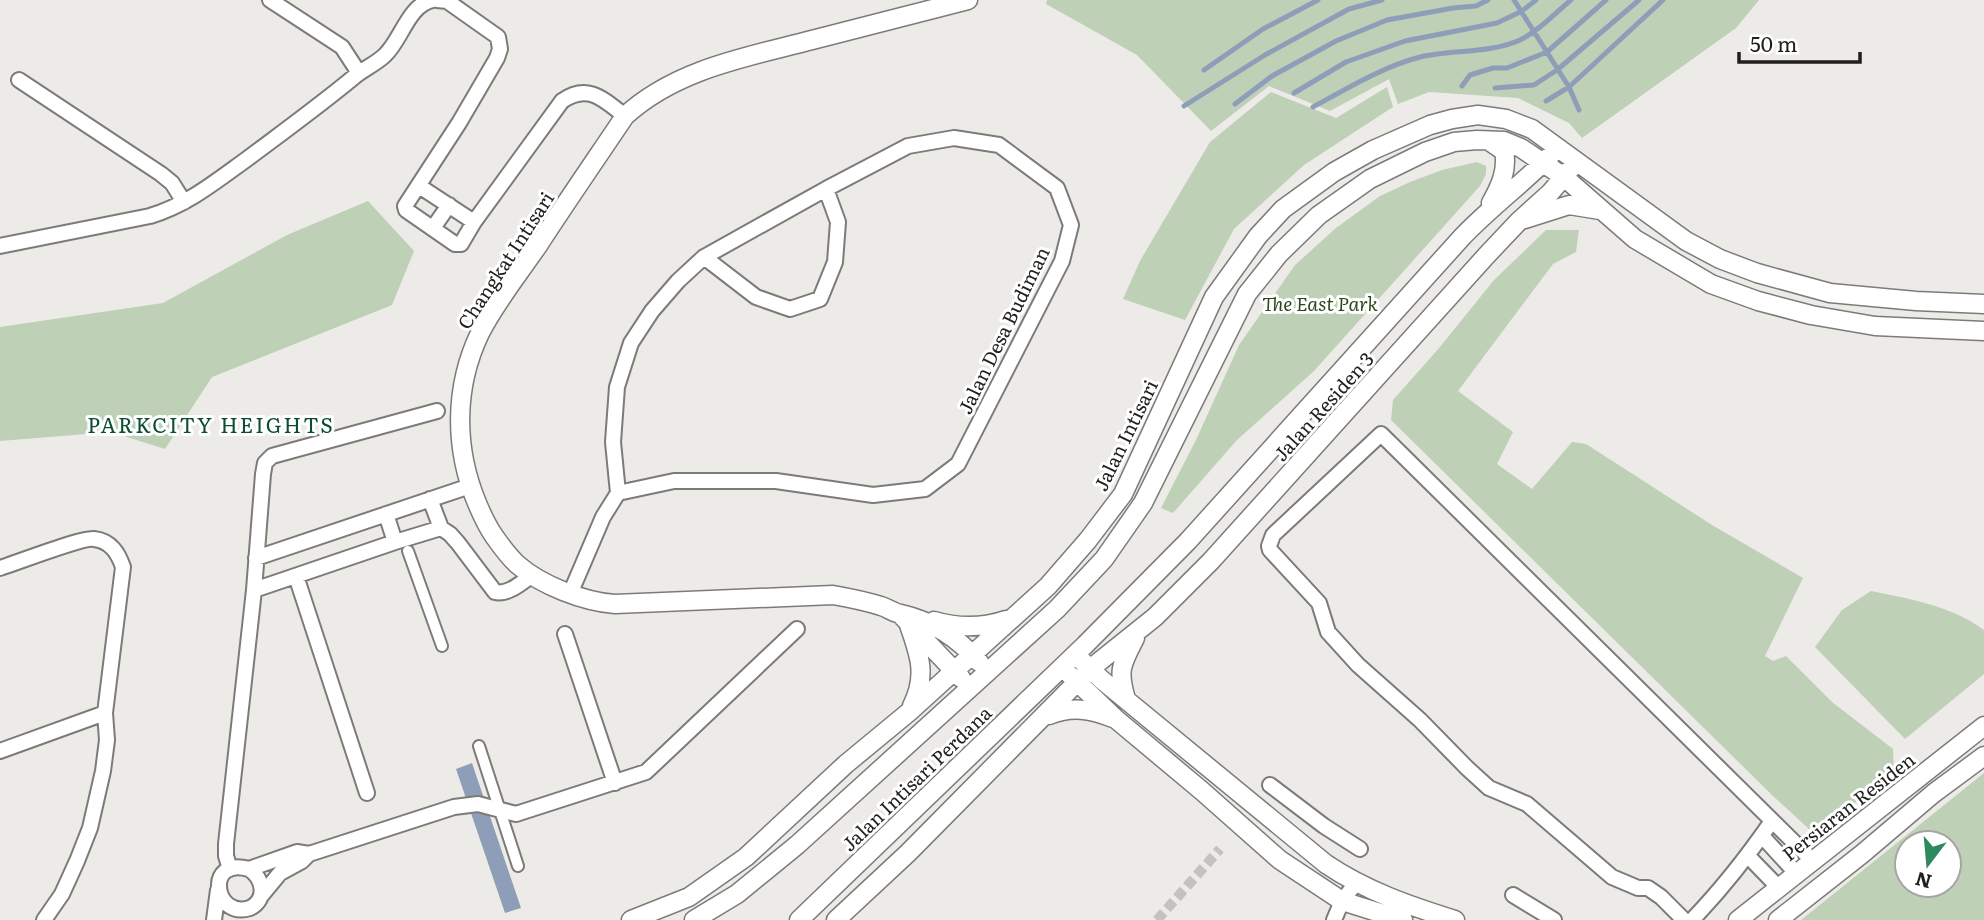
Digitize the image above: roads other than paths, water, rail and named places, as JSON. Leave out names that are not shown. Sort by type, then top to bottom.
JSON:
[{"type":"street","points":[[270,0],[342,47],[359,73]]},
{"type":"street","name":"Changkat Intisari","points":[[968,0],[745,57],[681,78],[641,101],[625,116],[481,330],[461,398],[459,422],[461,450],[470,485],[488,527],[516,564],[531,576],[570,594],[615,604],[833,596],[857,598],[939,628],[972,654],[989,672]]},
{"type":"street","points":[[0,246],[173,209],[317,108],[384,56],[424,2],[447,1],[498,37],[500,49],[459,123],[405,206],[405,210],[458,244],[461,244],[562,101],[573,94],[584,92],[598,97],[625,116]]},
{"type":"street","points":[[19,80],[161,174],[172,183],[184,202]]},
{"type":"street","name":"Jalan Intisari","points":[[631,920],[689,897],[746,858],[846,764],[909,712],[1048,586],[1123,494],[1214,297],[1258,236],[1283,209],[1334,172],[1373,150],[1430,125],[1452,119],[1478,116],[1506,119],[1532,129],[1686,241],[1720,259],[1757,273],[1830,293],[1984,304]]},
{"type":"street","name":"Jalan Desa Budiman","points":[[954,138],[999,145],[1057,188],[1071,225],[1062,261],[958,464],[925,489],[873,495],[776,481],[674,481],[618,493],[613,442],[617,387],[631,343],[652,311],[704,257],[825,189],[908,146],[954,138]]},
{"type":"street","points":[[1488,210],[1505,169],[1504,151],[1489,141]]},
{"type":"street","points":[[695,920],[737,894],[797,845],[1057,609],[1104,558],[1143,503],[1237,312],[1247,294],[1279,254],[1320,215],[1370,179],[1425,152],[1454,142],[1489,141],[1512,144],[1564,177],[1635,239],[1712,284],[1758,301],[1811,315],[1875,326],[1984,331]]},
{"type":"street","name":"Jalan Residen 3","points":[[1068,660],[1188,541],[1488,210],[1559,147]]},
{"type":"street","name":"Jalan Residen 3","points":[[1084,676],[1155,617],[1211,561],[1519,221],[1550,193],[1577,160]]},
{"type":"street","points":[[419,186],[474,222]]},
{"type":"street","points":[[704,257],[756,297],[790,309],[820,299],[835,262],[838,222],[825,189]]},
{"type":"street","points":[[433,228],[449,205]]},
{"type":"street","points":[[1519,221],[1569,205],[1600,210]]},
{"type":"street","points":[[230,869],[226,844],[265,463],[272,456],[437,411]]},
{"type":"street","points":[[1684,920],[1648,888],[1638,888],[1612,877],[1527,804],[1489,788],[1420,720],[1358,665],[1328,632],[1319,603],[1270,550],[1273,535],[1381,433],[1812,861]]},
{"type":"street","points":[[256,558],[470,485]]},
{"type":"street","points":[[570,594],[603,517],[618,493]]},
{"type":"street","points":[[430,499],[441,528],[458,543],[495,592],[502,594],[531,576]]},
{"type":"street","points":[[386,514],[395,542]]},
{"type":"street","points":[[254,590],[441,528]]},
{"type":"street","points":[[0,568],[91,538],[107,543],[118,553],[123,567],[105,713],[107,740],[103,771],[90,828],[77,861],[62,894],[44,920]]},
{"type":"street","points":[[408,551],[442,646]]},
{"type":"street","points":[[296,576],[367,793]]},
{"type":"street","points":[[909,712],[922,678],[918,652],[906,617],[963,626],[989,626],[1012,618]]},
{"type":"street","name":"Changkat Intisari","points":[[906,617],[971,689]]},
{"type":"street","points":[[244,920],[280,873],[309,854],[454,807],[478,804],[516,814],[646,772],[797,629]]},
{"type":"street","points":[[1126,699],[1121,670],[1138,631]]},
{"type":"street","points":[[565,634],[615,783]]},
{"type":"street","points":[[1068,660],[1084,676],[1117,720],[1280,860],[1342,901],[1391,918]]},
{"type":"street","name":"Jalan Intisari Perdana","points":[[799,920],[1068,660]]},
{"type":"street","points":[[1084,676],[1126,699],[1326,864],[1356,883],[1414,907],[1455,920]]},
{"type":"street","points":[[836,920],[908,853],[1084,676]]},
{"type":"street","points":[[1045,716],[1063,709],[1076,708],[1117,720]]},
{"type":"street","points":[[0,751],[105,713]]},
{"type":"street","name":"Persiaran Residen","points":[[1738,920],[1984,726]]},
{"type":"street","points":[[478,746],[518,866]]},
{"type":"street","points":[[1778,920],[1863,854],[1934,793],[1984,756]]},
{"type":"street","points":[[1270,785],[1324,826],[1360,849]]},
{"type":"street","points":[[1692,920],[1720,891],[1772,821]]},
{"type":"street","points":[[1762,836],[1797,873]]},
{"type":"street","points":[[249,869],[297,852],[309,854]]},
{"type":"street","points":[[1748,856],[1779,888]]},
{"type":"street","points":[[214,920],[218,889],[221,877],[230,869],[249,869],[261,883],[257,902],[246,910],[233,909],[222,902],[218,889]]},
{"type":"street","points":[[1334,920],[1342,901],[1356,883]]},
{"type":"street","points":[[1513,895],[1554,920]]},
{"type":"water","points":[[472,763],[521,908],[505,913],[456,769]]},
{"type":"waterway","points":[[1204,70],[1263,29],[1318,0]]},
{"type":"waterway","points":[[1184,106],[1265,55],[1349,9],[1382,0]]},
{"type":"waterway","points":[[1235,104],[1272,76],[1336,41],[1387,20],[1476,6],[1488,0]]},
{"type":"waterway","points":[[1514,0],[1569,87],[1579,110]]},
{"type":"waterway","points":[[1294,93],[1346,62],[1405,41],[1497,23],[1522,11],[1536,0]]},
{"type":"waterway","points":[[1313,107],[1406,61],[1497,47],[1520,40],[1540,27],[1571,0]]},
{"type":"waterway","points":[[1462,86],[1470,75],[1493,68],[1507,68],[1547,52],[1606,0]]},
{"type":"waterway","points":[[1495,88],[1534,85],[1557,70],[1639,0]]},
{"type":"waterway","points":[[1546,101],[1569,87],[1663,0]]},
{"type":"tunnel","points":[[1157,920],[1220,849]]},
{"type":"district","name":"PARKCITY HEIGHTS","points":[[211,423]]},
{"type":"park label","name":"The East Park","points":[[1320,303]]}]
